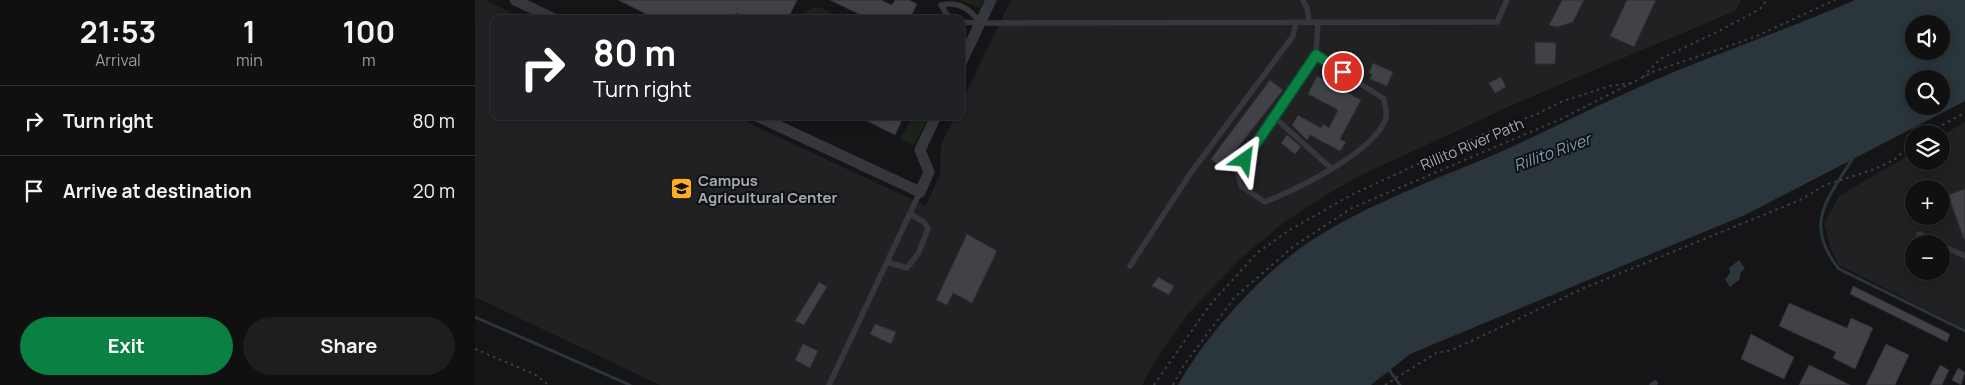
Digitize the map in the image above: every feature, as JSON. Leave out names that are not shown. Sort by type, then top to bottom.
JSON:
[{"type":"street","points":[[515,0],[546,15]]},
{"type":"street","points":[[965,55],[991,0]]},
{"type":"street","points":[[766,120],[920,192],[929,172],[920,150],[934,120]]},
{"type":"lane","points":[[1303,0],[1307,8],[1309,22]]},
{"type":"lane","points":[[965,22],[1497,22],[1507,0]]},
{"type":"lane","points":[[947,15],[941,5],[953,3],[973,13],[980,23]]},
{"type":"lane","points":[[1130,266],[1190,174],[1293,36],[1296,22]]},
{"type":"lane","points":[[1316,55],[1384,99],[1386,117],[1377,133],[1343,162],[1299,188],[1265,202],[1241,186],[1238,173],[1252,146],[1316,55],[1318,22]]},
{"type":"lane","points":[[1273,116],[1332,169]]},
{"type":"lane","points":[[829,385],[920,192]]},
{"type":"lane","points":[[887,262],[907,268],[918,254],[928,229],[925,222],[909,214]]},
{"type":"lane","points":[[1950,249],[1965,256]]},
{"type":"path","points":[[1642,78],[1660,59],[1760,9],[1767,0]]},
{"type":"path","name":"Rillito River Path","points":[[1173,385],[1184,365],[1235,297],[1294,246],[1352,208],[1561,119],[1655,72],[1752,38],[1835,0]]},
{"type":"path","points":[[1154,385],[1209,306],[1257,253],[1288,231],[1351,195],[1481,135],[1537,114],[1563,100],[1610,86],[1633,82]]},
{"type":"path","points":[[1943,125],[1965,114]]},
{"type":"path","points":[[1385,385],[1436,353],[1452,350],[1584,288],[1800,200],[1825,185],[1875,170],[1894,160],[1905,150]]},
{"type":"path","points":[[475,349],[534,374],[549,385]]},
{"type":"shaded area","name":"Campus Agricultural Center","points":[[475,0],[485,0],[517,15],[490,15],[490,120],[743,120],[926,206],[940,174],[941,145],[953,120],[965,120],[965,95],[1011,0],[1741,0],[1735,11],[1521,101],[1353,179],[1318,200],[1283,223],[1240,259],[1188,314],[1157,358],[1142,385],[660,385],[475,297]]},
{"type":"shaded area","points":[[959,0],[984,0],[980,8]]},
{"type":"shaded area","points":[[813,7],[822,8],[835,15],[803,15]]},
{"type":"shaded area","points":[[911,120],[927,120],[914,145],[900,139]]},
{"type":"shaded area","points":[[1965,122],[1965,329],[1839,265],[1831,250],[1824,224],[1839,196],[1905,157],[1905,170],[1950,170],[1950,131]]},
{"type":"water","name":"Rillito River","points":[[1855,0],[1965,0],[1965,101],[1950,109],[1950,70],[1905,70],[1905,115],[1938,115],[1919,125],[1905,125],[1905,132],[1745,215],[1410,354],[1371,385],[1178,385],[1219,326],[1254,288],[1291,255],[1332,228],[1406,191],[1507,149],[1648,83]]},
{"type":"water","points":[[1739,260],[1745,269],[1741,272],[1739,280],[1730,287],[1725,279],[1730,273],[1729,268]]},
{"type":"building","points":[[618,0],[797,0],[790,15],[740,15],[736,13],[735,15],[648,15]]},
{"type":"building","points":[[830,0],[881,0],[892,5],[895,0],[909,0],[917,4],[912,15],[861,15]]},
{"type":"building","points":[[1562,0],[1584,0],[1573,22],[1557,27],[1549,25]]},
{"type":"building","points":[[1627,0],[1656,0],[1634,47],[1610,36]]},
{"type":"building","points":[[1535,42],[1556,43],[1555,64],[1535,64]]},
{"type":"building","points":[[1373,63],[1393,72],[1387,86],[1370,79],[1372,74],[1369,73]]},
{"type":"building","points":[[1317,76],[1361,100],[1340,139],[1346,142],[1340,151],[1310,135],[1307,140],[1292,125],[1298,115],[1321,128],[1323,124],[1329,128],[1338,110],[1308,94]]},
{"type":"building","points":[[1501,77],[1506,87],[1495,93],[1489,83]]},
{"type":"building","points":[[1270,80],[1283,90],[1222,168],[1211,159]]},
{"type":"building","points":[[865,120],[902,120],[895,135]]},
{"type":"building","points":[[1287,135],[1301,147],[1295,154],[1281,143]]},
{"type":"building","points":[[1965,189],[1965,239],[1950,200],[1950,194]]},
{"type":"building","points":[[967,234],[997,251],[972,303],[953,293],[947,305],[936,300]]},
{"type":"building","points":[[1158,277],[1174,286],[1169,295],[1152,286]]},
{"type":"building","points":[[819,282],[827,287],[804,325],[795,321]]},
{"type":"building","points":[[1853,286],[1950,334],[1947,342],[1850,294]]},
{"type":"building","points":[[1789,303],[1847,328],[1851,318],[1873,328],[1855,369],[1833,358],[1836,352],[1779,326]]},
{"type":"building","points":[[875,324],[896,332],[891,344],[870,334]]},
{"type":"building","points":[[1751,334],[1794,357],[1784,379],[1741,359]]},
{"type":"building","points":[[803,344],[818,351],[810,368],[795,360]]},
{"type":"building","points":[[1886,344],[1909,355],[1895,385],[1866,385]]},
{"type":"building","points":[[1809,365],[1830,375],[1850,385],[1799,385]]},
{"type":"building","points":[[1940,365],[1949,370],[1942,385],[1930,385]]},
{"type":"building","points":[[1958,368],[1965,372],[1961,385],[1952,380]]},
{"type":"waterway","points":[[1853,154],[1853,158],[1835,187],[1823,212],[1821,225],[1822,239],[1828,253],[1839,269],[1965,331]]},
{"type":"waterway","points":[[475,317],[630,385]]},
{"type":"waterway","points":[[1387,367],[1400,385]]},
{"type":"place","name":"Campus Agricultural Center","points":[[682,189]]},
{"type":"route","points":[[1245,160],[1252,146],[1316,55],[1343,72]]}]
